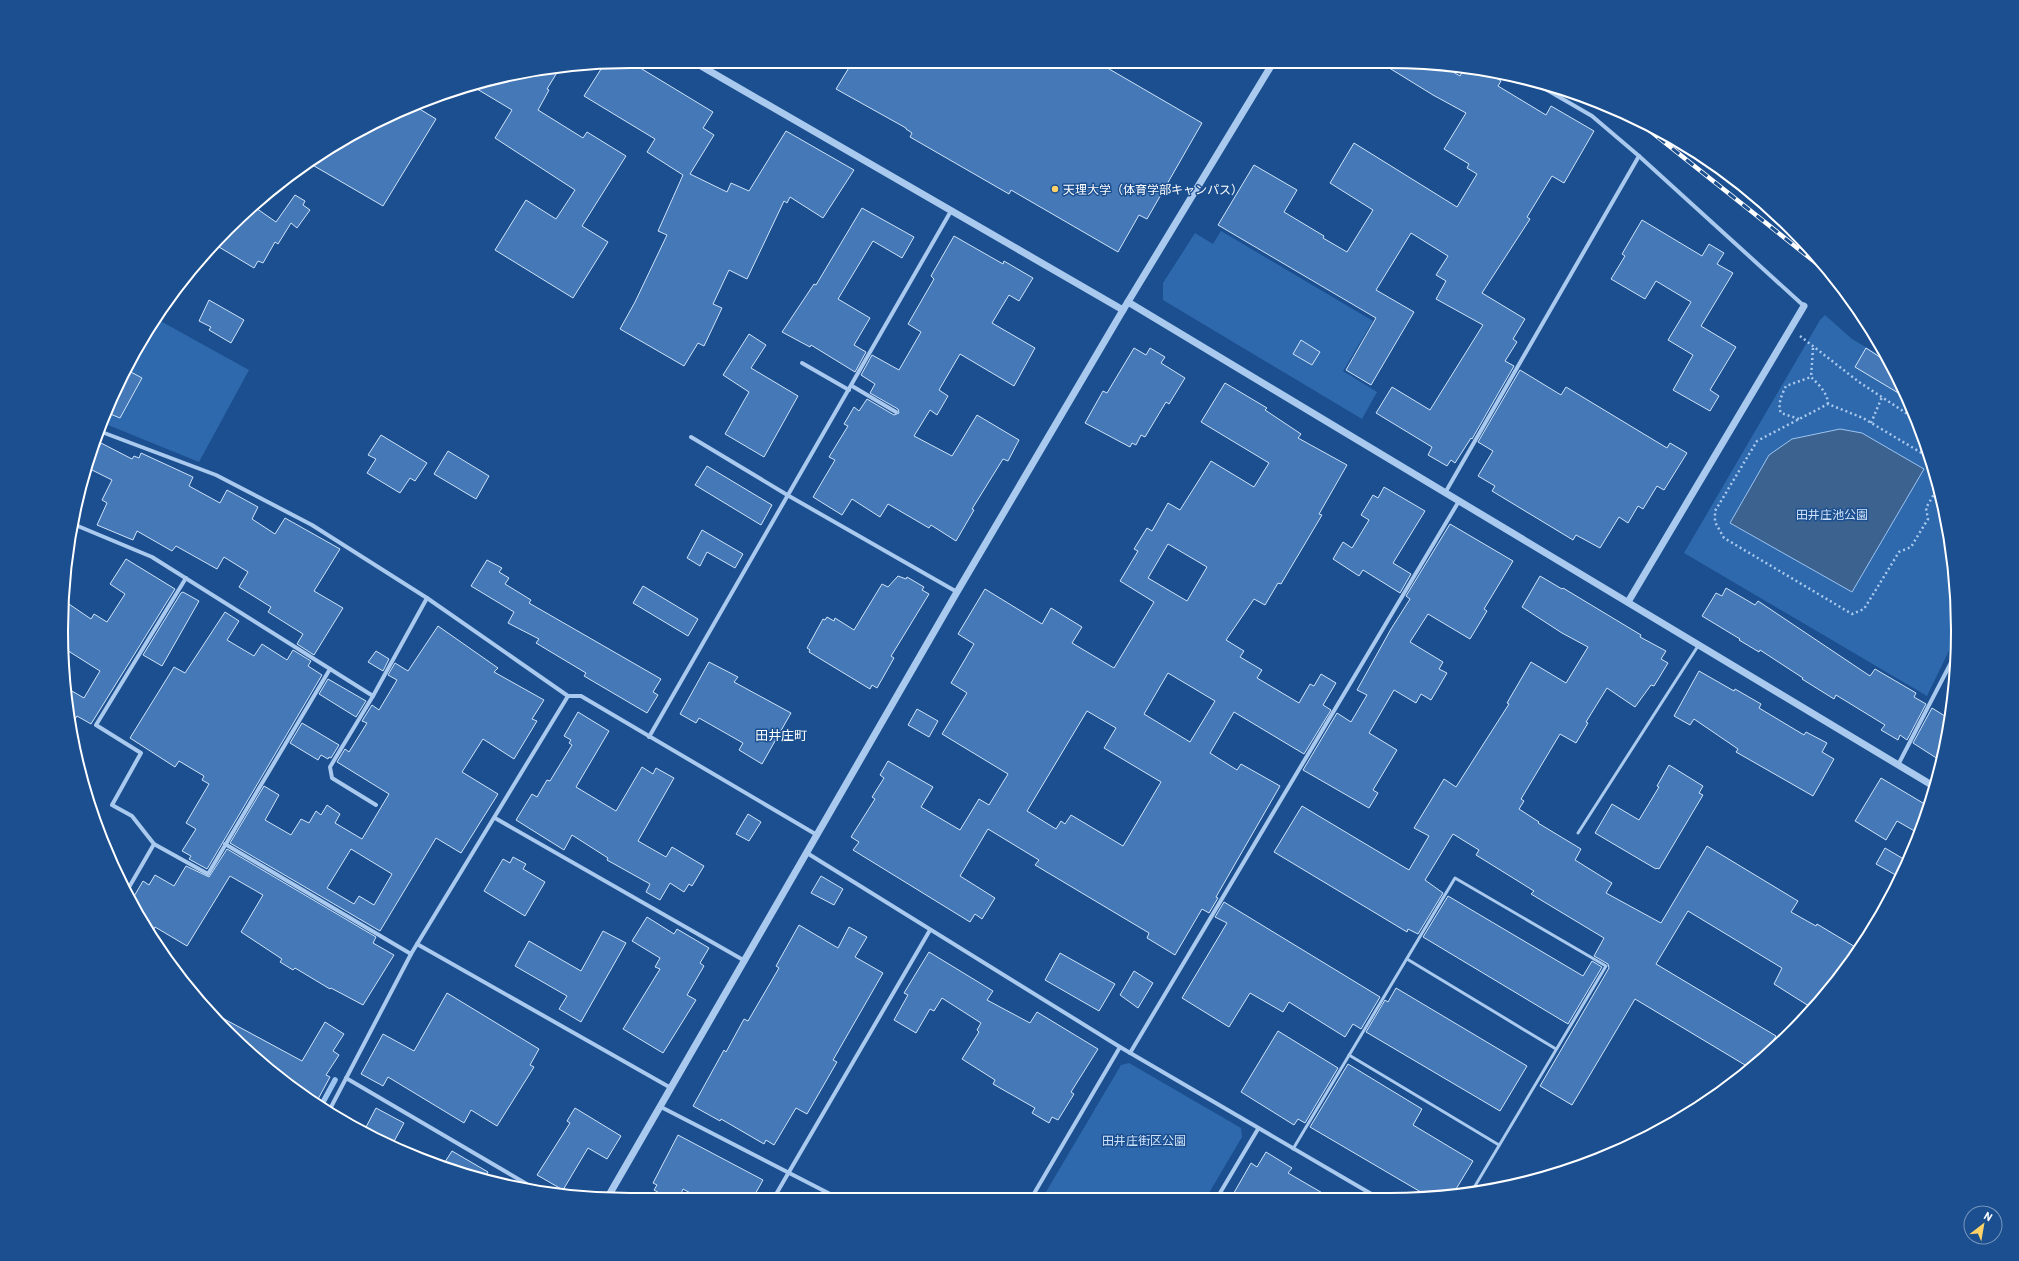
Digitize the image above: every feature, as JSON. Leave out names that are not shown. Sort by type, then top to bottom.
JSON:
[{"type":"street","points":[[704,68],[1123,310]]},
{"type":"street","points":[[611,1192],[957,592],[1123,310],[1270,68]]},
{"type":"street","points":[[1551,92],[1592,116],[1639,156],[1804,306],[1628,602]]},
{"type":"street","points":[[1445,493],[1639,156]]},
{"type":"street","points":[[649,737],[789,496],[951,211]]},
{"type":"street","points":[[1128,302],[1930,784]]},
{"type":"street","points":[[802,363],[896,412]]},
{"type":"street","points":[[104,433],[216,475],[312,525],[427,598],[568,696],[581,696],[817,835]]},
{"type":"street","points":[[691,437],[789,496],[957,592]]},
{"type":"street","points":[[1130,1053],[1459,501]]},
{"type":"street","points":[[78,526],[152,557],[373,696]]},
{"type":"street","points":[[186,578],[96,725],[141,753],[112,805],[132,816],[154,844],[208,874],[330,669]]},
{"type":"street","points":[[376,805],[332,778],[330,767],[373,696],[427,598]]},
{"type":"street","points":[[1898,765],[1950,664]]},
{"type":"street","points":[[331,1107],[411,954],[568,696]]},
{"type":"street","points":[[495,818],[745,961]]},
{"type":"street","points":[[130,886],[154,844]]},
{"type":"street","points":[[225,844],[411,954]]},
{"type":"street","points":[[807,854],[1120,1047],[1370,1193]]},
{"type":"street","points":[[777,1193],[930,930]]},
{"type":"street","points":[[417,944],[671,1088]]},
{"type":"street","points":[[1034,1193],[1120,1047]]},
{"type":"street","points":[[346,1078],[523,1182]]},
{"type":"street","points":[[661,1107],[828,1193]]},
{"type":"street","points":[[1220,1193],[1258,1129]]},
{"type":"lane","points":[[1578,833],[1699,644]]},
{"type":"lane","points":[[1293,1149],[1455,878],[1606,966],[1475,1186]]},
{"type":"lane","points":[[1406,959],[1556,1049]]},
{"type":"lane","points":[[1349,1055],[1499,1145]]},
{"type":"path","points":[[1790,328],[1813,347],[1908,414]]},
{"type":"path","points":[[1813,347],[1811,376],[1823,390],[1828,399],[1828,404]]},
{"type":"path","points":[[1799,419],[1781,413],[1779,410],[1781,395],[1786,386],[1811,376]]},
{"type":"path","points":[[1871,423],[1882,397]]},
{"type":"path","points":[[1828,404],[1757,441],[1715,511],[1715,522],[1724,538],[1852,614],[1864,609],[1900,552],[1911,547],[1928,519],[1926,508],[1934,494]]},
{"type":"path","points":[[1828,404],[1871,423],[1921,452]]},
{"type":"green space","points":[[1221,231],[1373,321],[1343,371],[1377,392],[1362,419],[1163,300],[1163,283],[1195,233],[1213,244]]},
{"type":"green space","name":"田井庄池公園","points":[[1825,315],[1852,339],[1879,355],[1908,415],[1932,485],[1946,557],[1950,594],[1951,630],[1951,647],[1927,696],[1684,553],[1820,320]]},
{"type":"green space","points":[[161,321],[249,370],[199,462],[107,425],[126,382],[143,349]]},
{"type":"green space","name":"田井庄街区公園","points":[[1129,1063],[1241,1128],[1242,1137],[1209,1193],[1045,1193],[1121,1065]]},
{"type":"shaded area","points":[[1840,429],[1862,433],[1924,469],[1852,592],[1730,523],[1769,455],[1792,439]]},
{"type":"building","points":[[640,68],[713,112],[703,128],[714,135],[690,174],[727,192],[731,183],[749,191],[786,131],[854,170],[823,218],[790,197],[787,203],[784,201],[747,279],[729,270],[713,304],[722,308],[704,346],[698,343],[684,366],[620,329],[635,302],[667,235],[658,231],[683,175],[647,152],[655,139],[584,96],[601,69]]},
{"type":"building","name":"天理大学（体育学部キャンパス）","points":[[849,68],[1107,68],[1202,123],[1147,219],[1139,215],[1118,252],[1011,190],[1009,194],[910,137],[912,133],[906,128],[836,89]]},
{"type":"building","points":[[1389,68],[1425,69],[1453,72],[1460,76],[1462,73],[1498,79],[1501,81],[1498,86],[1546,115],[1551,106],[1594,131],[1564,183],[1552,176],[1527,217],[1530,219],[1482,293],[1525,319],[1513,339],[1517,342],[1505,361],[1514,366],[1472,439],[1471,438],[1455,463],[1451,460],[1447,466],[1428,455],[1432,447],[1376,413],[1392,387],[1430,410],[1483,325],[1436,299],[1446,281],[1436,275],[1448,256],[1411,233],[1376,290],[1414,312],[1371,385],[1346,370],[1376,318],[1218,225],[1254,165],[1297,190],[1284,212],[1347,252],[1373,210],[1330,183],[1354,143],[1457,207],[1477,174],[1467,168],[1469,164],[1444,149],[1466,113]]},
{"type":"building","points":[[557,73],[547,89],[549,90],[538,110],[583,138],[587,132],[626,156],[582,226],[608,242],[573,298],[495,250],[526,200],[556,219],[575,190],[495,138],[512,110],[478,89],[521,79]]},
{"type":"building","points":[[420,109],[436,119],[383,206],[314,166],[349,143]]},
{"type":"building","points":[[295,195],[305,201],[303,205],[310,210],[297,228],[291,223],[278,244],[275,242],[263,263],[258,261],[254,268],[220,247],[258,210],[276,222]]},
{"type":"building","points":[[862,208],[914,237],[902,258],[873,241],[838,299],[870,318],[854,345],[866,352],[855,372],[811,345],[810,347],[782,332],[814,284],[816,285]]},
{"type":"building","points":[[1642,220],[1702,256],[1709,244],[1724,253],[1717,264],[1733,273],[1701,326],[1736,347],[1710,390],[1719,396],[1710,411],[1673,390],[1693,355],[1668,340],[1691,302],[1656,281],[1645,299],[1611,279],[1625,256],[1622,254]]},
{"type":"building","points":[[954,236],[1003,264],[1004,261],[1033,278],[1019,301],[1009,295],[992,323],[1035,348],[1014,386],[960,354],[939,390],[948,396],[937,415],[930,410],[914,436],[952,456],[977,415],[1019,440],[1008,461],[1003,459],[972,509],[974,510],[956,541],[931,525],[929,528],[888,504],[880,517],[852,499],[842,515],[813,497],[835,460],[829,457],[848,426],[844,424],[854,407],[859,411],[867,399],[894,415],[899,413],[898,409],[870,393],[875,384],[861,375],[872,355],[899,370],[921,332],[908,324],[934,279],[931,276]]},
{"type":"building","points":[[209,300],[244,320],[231,343],[209,330],[211,327],[199,321]]},
{"type":"building","points":[[749,334],[766,345],[751,368],[798,396],[764,457],[725,434],[749,392],[723,375]]},
{"type":"building","points":[[1301,340],[1320,352],[1312,365],[1293,354]]},
{"type":"building","points":[[1134,348],[1146,355],[1150,348],[1165,357],[1161,363],[1185,378],[1169,404],[1166,402],[1145,437],[1141,435],[1136,445],[1132,443],[1130,447],[1085,423],[1103,391],[1107,393]]},
{"type":"building","points":[[1866,348],[1880,357],[1898,393],[1855,367]]},
{"type":"building","points":[[1520,370],[1561,395],[1566,387],[1667,448],[1670,443],[1687,453],[1664,490],[1657,486],[1643,509],[1638,506],[1628,523],[1619,517],[1600,548],[1576,535],[1573,540],[1492,491],[1495,486],[1478,476],[1493,451],[1478,442]]},
{"type":"building","points":[[131,372],[142,378],[120,418],[111,414]]},
{"type":"building","points":[[1225,383],[1267,408],[1265,410],[1301,434],[1298,438],[1347,465],[1319,514],[1322,515],[1281,584],[1278,583],[1265,605],[1254,599],[1226,640],[1244,651],[1240,657],[1262,670],[1257,678],[1299,703],[1310,684],[1314,686],[1321,674],[1336,683],[1323,705],[1331,710],[1304,754],[1234,712],[1210,753],[1237,770],[1241,764],[1280,786],[1216,897],[1218,898],[1209,913],[1202,909],[1175,955],[1147,938],[1149,933],[1035,865],[1039,860],[988,829],[960,876],[995,898],[982,919],[975,914],[970,922],[853,850],[859,842],[851,837],[875,799],[872,797],[884,778],[880,775],[888,761],[933,787],[921,807],[960,830],[979,799],[989,805],[1008,774],[942,734],[967,693],[951,683],[974,644],[958,634],[985,589],[1042,624],[1051,608],[1082,627],[1072,643],[1114,668],[1154,602],[1120,581],[1138,551],[1134,549],[1147,528],[1152,531],[1168,503],[1180,510],[1211,461],[1254,487],[1269,463],[1201,422]],"holes":[[[1168,544],[1207,567],[1187,601],[1148,578]],[[1168,673],[1215,701],[1190,742],[1144,714]],[[1087,711],[1116,728],[1104,748],[1161,782],[1123,846],[1071,815],[1065,824],[1061,821],[1056,829],[1027,811]]]},
{"type":"building","points":[[381,435],[427,463],[415,481],[410,478],[400,493],[367,473],[376,459],[368,455]]},
{"type":"building","points":[[101,443],[132,459],[134,456],[139,458],[141,453],[193,477],[189,486],[220,503],[227,490],[258,507],[252,519],[275,534],[285,518],[340,549],[314,591],[343,608],[314,655],[297,644],[303,634],[268,612],[271,607],[239,587],[248,572],[224,557],[217,569],[176,546],[172,551],[137,531],[133,540],[97,525],[107,503],[102,500],[112,480],[92,470]]},
{"type":"building","points":[[448,451],[489,476],[476,499],[434,474]]},
{"type":"building","points":[[707,466],[772,505],[761,525],[695,485]]},
{"type":"building","points":[[1384,487],[1425,511],[1393,563],[1411,574],[1400,593],[1363,570],[1359,576],[1333,559],[1343,542],[1352,548],[1369,520],[1361,515],[1373,495],[1378,498]]},
{"type":"building","points":[[1450,524],[1513,561],[1484,609],[1487,611],[1470,639],[1428,614],[1410,642],[1443,662],[1439,669],[1447,673],[1431,700],[1421,694],[1416,703],[1394,690],[1369,733],[1397,750],[1373,790],[1378,793],[1369,808],[1303,770],[1337,713],[1351,722],[1367,695],[1357,690],[1391,629],[1410,599],[1406,596]]},
{"type":"building","points":[[702,530],[743,554],[735,568],[707,552],[700,566],[687,558]]},
{"type":"building","points":[[126,559],[175,589],[91,724],[77,716],[75,719],[72,691],[84,698],[100,671],[69,651],[69,604],[91,619],[94,614],[107,622],[125,594],[110,584]]},
{"type":"building","points":[[487,560],[502,568],[499,572],[509,578],[505,584],[531,600],[529,603],[661,679],[653,692],[658,695],[647,713],[584,676],[586,673],[536,643],[539,639],[508,623],[514,612],[471,586]]},
{"type":"building","points":[[898,576],[906,579],[907,577],[924,587],[922,590],[929,594],[891,656],[894,658],[877,688],[872,685],[870,689],[809,652],[810,650],[807,648],[823,619],[825,620],[827,617],[834,621],[835,618],[854,630],[882,584],[888,587]]},
{"type":"building","points":[[1540,576],[1562,589],[1563,588],[1641,635],[1640,637],[1666,651],[1661,659],[1668,663],[1654,686],[1651,685],[1635,707],[1607,688],[1586,722],[1588,723],[1576,743],[1560,734],[1521,799],[1524,801],[1519,809],[1539,822],[1538,823],[1581,849],[1575,860],[1612,883],[1606,893],[1661,923],[1707,846],[1798,901],[1791,912],[1816,926],[1817,924],[1854,946],[1835,973],[1807,1005],[1774,984],[1782,968],[1688,911],[1656,964],[1776,1036],[1745,1065],[1635,999],[1572,1105],[1540,1086],[1609,968],[1608,964],[1594,956],[1604,938],[1531,894],[1534,891],[1476,855],[1479,850],[1453,834],[1425,880],[1443,893],[1418,934],[1408,929],[1407,932],[1274,852],[1302,806],[1409,870],[1429,836],[1414,828],[1444,779],[1456,787],[1509,704],[1507,703],[1531,662],[1566,683],[1588,647],[1562,633],[1522,607]]},
{"type":"building","points":[[643,586],[698,619],[688,636],[633,603]]},
{"type":"building","points":[[1726,588],[1755,605],[1758,601],[1870,676],[1875,669],[1916,693],[1914,697],[1926,704],[1907,740],[1900,735],[1898,740],[1881,730],[1885,725],[1836,695],[1834,699],[1760,650],[1759,652],[1702,616],[1716,593],[1722,596]]},
{"type":"building","points":[[183,592],[199,601],[162,666],[143,655]]},
{"type":"building","points":[[225,612],[239,621],[227,640],[254,656],[262,644],[287,660],[293,650],[311,661],[308,666],[322,675],[207,869],[189,859],[191,856],[182,851],[196,829],[186,823],[209,784],[202,780],[204,776],[179,761],[175,767],[130,738],[174,667],[185,673]]},
{"type":"building","points":[[438,626],[498,668],[494,672],[544,700],[532,719],[537,721],[514,759],[483,739],[462,772],[498,794],[461,853],[436,838],[380,931],[230,843],[264,786],[279,795],[265,820],[291,835],[301,819],[309,823],[316,811],[321,815],[327,805],[340,814],[335,823],[362,839],[389,794],[337,762],[345,749],[349,752],[367,723],[362,721],[372,705],[379,710],[397,680],[388,675],[395,663],[408,671]],"holes":[[[351,849],[392,874],[374,905],[359,896],[354,904],[327,888]]]},
{"type":"building","points":[[376,651],[389,659],[383,671],[368,662]]},
{"type":"building","points":[[709,662],[738,677],[734,682],[791,713],[762,764],[739,750],[743,743],[699,718],[696,723],[680,714]]},
{"type":"building","points":[[1699,671],[1734,691],[1735,689],[1761,704],[1759,708],[1804,735],[1806,732],[1827,743],[1822,752],[1834,759],[1813,796],[1736,752],[1738,749],[1694,719],[1690,725],[1674,716]]},
{"type":"building","points":[[328,679],[366,701],[356,717],[319,694]]},
{"type":"building","points":[[1932,708],[1944,716],[1936,758],[1913,743]]},
{"type":"building","points":[[917,709],[938,721],[929,737],[908,725]]},
{"type":"building","points":[[578,712],[609,731],[576,787],[616,811],[642,767],[653,774],[656,768],[674,778],[638,841],[666,857],[672,847],[704,866],[692,886],[689,884],[684,892],[670,883],[660,900],[646,892],[650,884],[607,860],[608,858],[572,835],[564,850],[516,820],[532,794],[537,797],[547,780],[550,781],[572,745],[569,743],[571,740],[564,736]]},
{"type":"building","points":[[302,723],[339,745],[331,758],[329,757],[328,759],[321,755],[318,760],[290,743]]},
{"type":"building","points":[[1669,765],[1703,786],[1699,793],[1703,795],[1659,869],[1656,869],[1595,833],[1612,804],[1639,820],[1659,787],[1657,786]]},
{"type":"building","points":[[1881,778],[1923,803],[1914,831],[1897,821],[1886,840],[1855,821]]},
{"type":"building","points":[[748,814],[761,822],[749,841],[736,834]]},
{"type":"building","points":[[1885,848],[1902,858],[1895,875],[1876,864]]},
{"type":"building","points":[[227,849],[376,937],[373,943],[394,955],[363,1005],[331,988],[330,989],[295,968],[293,970],[280,962],[282,959],[241,932],[263,895],[230,876],[187,946],[155,927],[154,929],[134,895],[143,881],[149,885],[155,875],[174,886],[186,866],[209,877]]},
{"type":"building","points":[[513,857],[526,864],[523,869],[545,882],[525,916],[484,891],[503,859],[510,863]]},
{"type":"building","points":[[821,876],[843,889],[834,905],[811,893]]},
{"type":"building","points":[[1448,896],[1583,976],[1592,961],[1602,967],[1568,1024],[1423,937]]},
{"type":"building","points":[[1224,902],[1380,997],[1361,1029],[1353,1024],[1345,1037],[1289,1002],[1283,1012],[1250,993],[1229,1027],[1182,998],[1227,923],[1215,917]]},
{"type":"building","points":[[647,917],[674,934],[677,929],[709,948],[700,963],[704,966],[687,995],[696,1000],[663,1053],[623,1029],[660,969],[655,967],[660,958],[632,941]]},
{"type":"building","points":[[799,925],[838,948],[849,927],[867,937],[855,957],[883,973],[833,1060],[837,1062],[807,1114],[796,1108],[774,1145],[766,1140],[764,1144],[721,1119],[720,1121],[693,1106],[724,1050],[726,1052],[744,1019],[748,1021],[779,968],[776,966]]},
{"type":"building","points":[[603,931],[626,943],[581,1022],[559,1009],[567,996],[515,966],[529,941],[581,971]]},
{"type":"building","points":[[929,952],[993,991],[987,1000],[1030,1023],[1037,1012],[1098,1049],[1071,1092],[1074,1094],[1058,1120],[1052,1117],[1049,1123],[1032,1113],[1035,1108],[993,1084],[995,1080],[962,1059],[979,1032],[977,1030],[981,1023],[942,998],[934,1011],[930,1009],[916,1033],[894,1020],[908,995],[904,993]]},
{"type":"building","points":[[1060,953],[1115,984],[1099,1011],[1045,980]]},
{"type":"building","points":[[1134,971],[1153,983],[1138,1008],[1120,995]]},
{"type":"building","points":[[1396,988],[1527,1066],[1500,1111],[1366,1032],[1385,1000],[1388,1002]]},
{"type":"building","points":[[447,993],[539,1049],[530,1065],[534,1067],[497,1126],[471,1110],[464,1123],[388,1077],[383,1086],[361,1074],[383,1034],[414,1051]]},
{"type":"building","points":[[225,1019],[302,1061],[325,1022],[344,1034],[333,1051],[339,1055],[326,1075],[330,1077],[318,1098],[288,1077]]},
{"type":"building","points":[[1278,1031],[1338,1068],[1305,1123],[1298,1119],[1294,1125],[1241,1092]]},
{"type":"building","points":[[1348,1064],[1422,1109],[1413,1125],[1473,1161],[1456,1189],[1421,1192],[1310,1127]]},
{"type":"building","points":[[376,1108],[404,1123],[394,1141],[366,1127]]},
{"type":"building","points":[[575,1108],[621,1136],[607,1159],[588,1148],[564,1189],[560,1188],[537,1175],[570,1123],[567,1121]]},
{"type":"building","points":[[678,1135],[763,1180],[756,1193],[690,1193],[683,1189],[681,1193],[660,1193],[654,1190],[657,1185],[653,1183]]},
{"type":"building","points":[[452,1151],[488,1172],[487,1174],[485,1174],[445,1161]]},
{"type":"building","points":[[1266,1152],[1292,1168],[1288,1173],[1322,1193],[1234,1193],[1251,1163],[1257,1167]]},
{"type":"waterway","points":[[323,1101],[335,1080]]},
{"type":"railway","points":[[1657,136],[1807,256]]},
{"type":"place","name":"天理大学（体育学部キャンパス）","points":[[1055,189]]},
{"type":"district","name":"田井庄町","points":[[781,735]]}]
